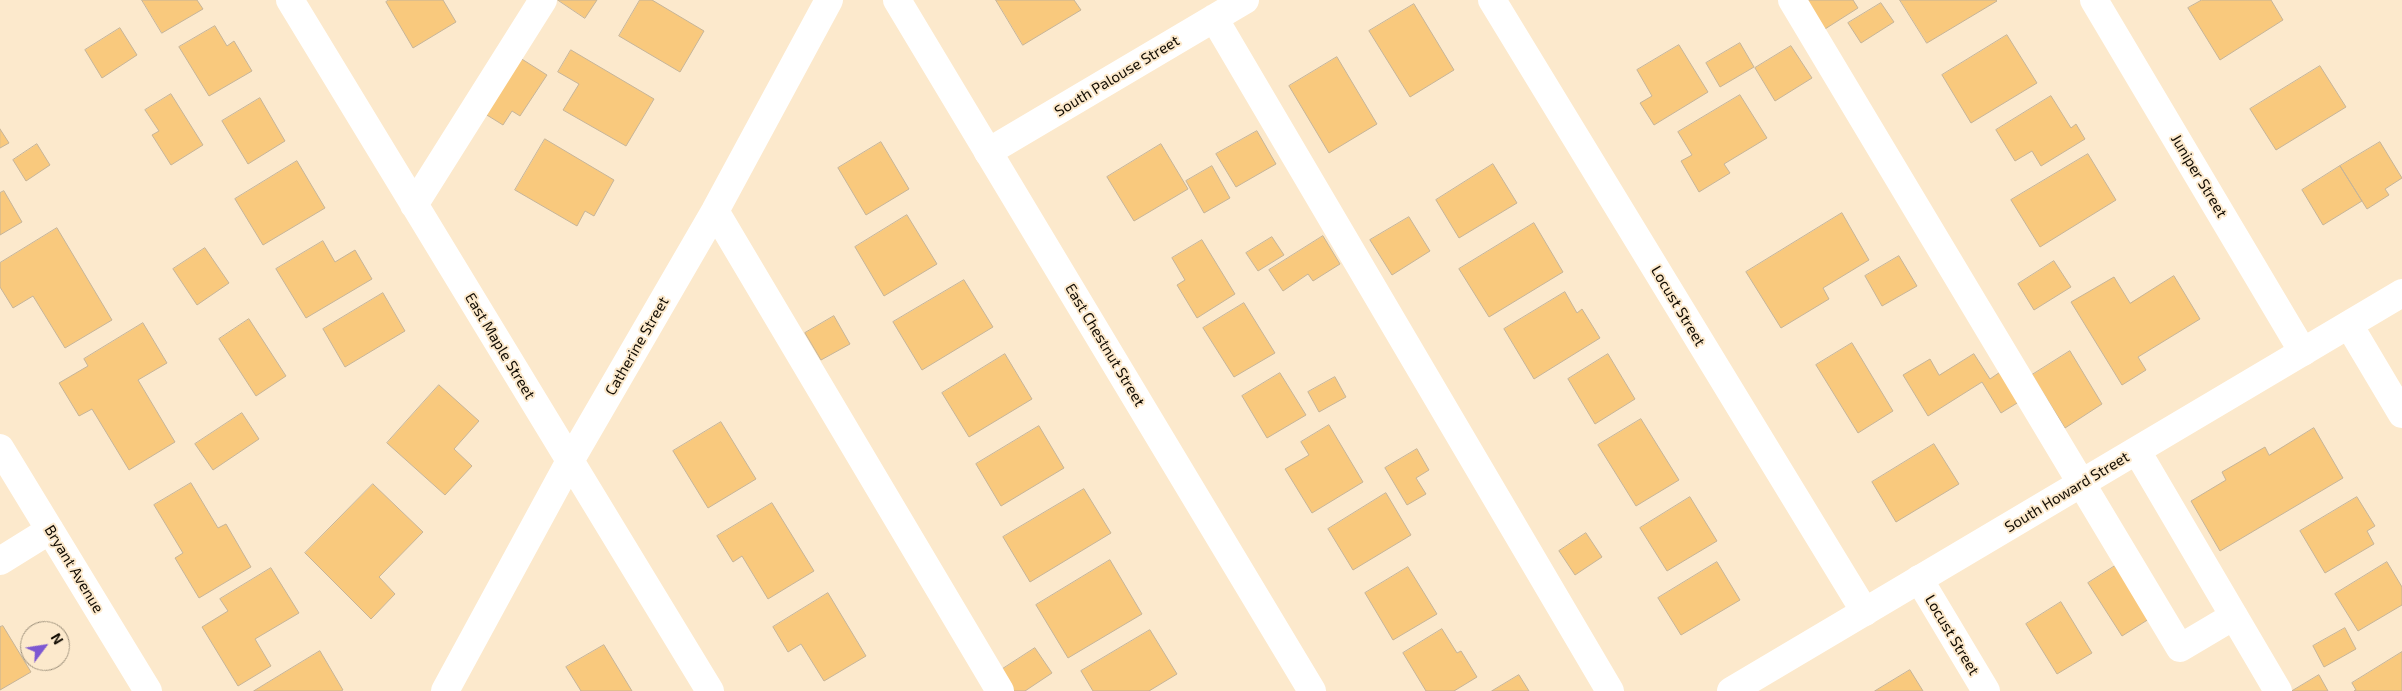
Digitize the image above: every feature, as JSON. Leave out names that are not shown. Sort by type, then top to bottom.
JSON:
[{"type":"street","name":"East Maple Street","points":[[290,0],[710,691]]},
{"type":"street","points":[[414,205],[543,0]]},
{"type":"street","name":"Catherine Street","points":[[445,691],[570,462],[715,210],[829,0]]},
{"type":"street","name":"East Chestnut Street","points":[[896,0],[1312,691]]},
{"type":"street","name":"South Palouse Street","points":[[988,152],[1245,0]]},
{"type":"street","name":"Locust Street","points":[[1492,0],[1864,612]]},
{"type":"street","points":[[1792,0],[2180,648],[2234,616]]},
{"type":"street","name":"Juniper Street","points":[[2094,0],[2303,352]]},
{"type":"street","points":[[1214,18],[1610,691]]},
{"type":"street","points":[[715,210],[1000,691]]},
{"type":"street","name":"South Howard Street","points":[[1731,691],[2402,293]]},
{"type":"street","points":[[2349,324],[2402,414]]},
{"type":"street","name":"Bryant Avenue","points":[[0,448],[148,691]]},
{"type":"street","points":[[2137,450],[2278,691]]},
{"type":"street","points":[[0,561],[50,530]]},
{"type":"street","name":"Locust Street","points":[[1919,579],[1986,691]]},
{"type":"building","points":[[142,0],[197,0],[203,9],[162,33]]},
{"type":"building","points":[[389,0],[443,0],[456,22],[413,48],[386,2]]},
{"type":"building","points":[[558,0],[597,0],[585,18]]},
{"type":"building","points":[[640,0],[652,0],[704,31],[680,72],[619,36]]},
{"type":"building","points":[[996,0],[1074,0],[1081,10],[1023,45]]},
{"type":"building","points":[[1807,0],[1853,0],[1858,8],[1825,29]]},
{"type":"building","points":[[1900,0],[1996,0],[1997,1],[1927,43]]},
{"type":"building","points":[[2202,0],[2271,0],[2283,20],[2220,60],[2188,8]]},
{"type":"building","points":[[1881,3],[1894,22],[1861,43],[1848,23]]},
{"type":"building","points":[[1414,4],[1454,70],[1410,97],[1369,31]]},
{"type":"building","points":[[215,26],[227,46],[234,41],[252,71],[209,96],[179,47]]},
{"type":"building","points":[[120,28],[137,55],[102,78],[85,50]]},
{"type":"building","points":[[2007,35],[2037,83],[1971,123],[1942,75]]},
{"type":"building","points":[[1740,43],[1754,67],[1720,87],[1706,63]]},
{"type":"building","points":[[1679,45],[1708,92],[1654,125],[1640,103],[1652,96],[1637,70]]},
{"type":"building","points":[[1791,46],[1812,78],[1775,101],[1755,68]]},
{"type":"building","points":[[571,50],[654,99],[626,146],[563,110],[579,84],[558,72]]},
{"type":"building","points":[[517,56],[547,75],[520,116],[512,111],[503,125],[482,112]]},
{"type":"building","points":[[1337,57],[1377,124],[1329,153],[1289,86]]},
{"type":"building","points":[[2320,66],[2346,107],[2276,150],[2250,109]]},
{"type":"building","points":[[171,94],[203,145],[171,165],[152,135],[159,131],[145,110]]},
{"type":"building","points":[[1740,95],[1767,138],[1724,164],[1730,173],[1699,192],[1681,161],[1692,155],[1678,132]]},
{"type":"building","points":[[2051,96],[2071,128],[2076,124],[2085,139],[2041,166],[2032,151],[2015,161],[1996,130]]},
{"type":"building","points":[[260,98],[285,141],[248,164],[222,121]]},
{"type":"building","points":[[0,129],[9,143],[0,148]]},
{"type":"building","points":[[1257,131],[1276,164],[1236,187],[1216,154]]},
{"type":"building","points":[[545,139],[614,180],[594,216],[585,211],[577,226],[515,190]]},
{"type":"building","points":[[881,142],[909,189],[866,215],[838,168]]},
{"type":"building","points":[[2380,142],[2402,178],[2385,189],[2389,195],[2367,209],[2340,166]]},
{"type":"building","points":[[37,144],[50,165],[26,181],[13,160]]},
{"type":"building","points":[[1161,144],[1188,189],[1134,221],[1107,177]]},
{"type":"building","points":[[2088,154],[2116,200],[2040,247],[2011,200]]},
{"type":"building","points":[[297,161],[325,208],[263,245],[235,199]]},
{"type":"building","points":[[1493,164],[1517,203],[1459,238],[1436,200]]},
{"type":"building","points":[[1212,166],[1230,198],[1204,213],[1186,181]]},
{"type":"building","points":[[2340,166],[2362,201],[2323,225],[2302,190]]},
{"type":"building","points":[[4,191],[22,222],[0,235],[0,193]]},
{"type":"building","points":[[1842,213],[1869,260],[1823,288],[1829,299],[1781,328],[1746,272]]},
{"type":"building","points":[[907,215],[937,264],[884,296],[855,247]]},
{"type":"building","points":[[1409,217],[1430,251],[1392,275],[1370,240]]},
{"type":"building","points":[[1534,223],[1563,272],[1489,317],[1459,269]]},
{"type":"building","points":[[57,228],[112,320],[65,348],[33,296],[13,308],[0,287],[0,263]]},
{"type":"building","points":[[1323,236],[1340,264],[1313,281],[1308,274],[1283,291],[1269,270]]},
{"type":"building","points":[[1272,237],[1284,255],[1258,271],[1246,253]]},
{"type":"building","points":[[1202,240],[1235,294],[1197,318],[1177,285],[1185,280],[1172,258]]},
{"type":"building","points":[[323,241],[335,262],[355,250],[372,279],[306,318],[276,269]]},
{"type":"building","points":[[205,248],[229,283],[197,305],[173,269]]},
{"type":"building","points":[[1899,256],[1917,286],[1882,306],[1865,276]]},
{"type":"building","points":[[2054,261],[2071,287],[2034,310],[2018,284]]},
{"type":"building","points":[[2174,276],[2200,319],[2138,357],[2146,370],[2122,385],[2071,302],[2114,277],[2130,303]]},
{"type":"building","points":[[964,280],[993,327],[922,370],[893,322]]},
{"type":"building","points":[[1565,292],[1577,313],[1582,309],[1600,338],[1534,379],[1504,329]]},
{"type":"building","points":[[383,293],[405,331],[345,367],[323,329]]},
{"type":"building","points":[[1244,303],[1275,353],[1234,377],[1203,328]]},
{"type":"building","points":[[834,316],[850,344],[821,360],[805,333]]},
{"type":"building","points":[[249,319],[286,376],[256,396],[219,339]]},
{"type":"building","points":[[143,323],[167,363],[138,380],[175,442],[129,470],[92,409],[79,416],[59,383],[88,366],[84,359]]},
{"type":"building","points":[[1852,343],[1893,411],[1858,433],[1816,365]]},
{"type":"building","points":[[2070,351],[2102,404],[2065,428],[2032,375]]},
{"type":"building","points":[[1005,354],[1032,399],[969,437],[942,393]]},
{"type":"building","points":[[1608,354],[1635,399],[1595,424],[1568,379]]},
{"type":"building","points":[[1974,354],[1990,379],[2003,370],[2022,400],[2001,413],[1982,382],[1928,416],[1903,375],[1930,359],[1939,375]]},
{"type":"building","points":[[1280,373],[1306,415],[1267,438],[1242,396]]},
{"type":"building","points":[[1335,377],[1346,397],[1319,412],[1308,392]]},
{"type":"building","points":[[439,385],[479,421],[454,449],[472,466],[445,495],[387,443]]},
{"type":"building","points":[[242,413],[259,439],[213,470],[195,444]]},
{"type":"building","points":[[1641,419],[1679,480],[1636,506],[1598,445]]},
{"type":"building","points":[[721,422],[756,479],[708,508],[673,451]]},
{"type":"building","points":[[1329,425],[1363,482],[1312,513],[1285,469],[1309,455],[1301,442]]},
{"type":"building","points":[[1039,426],[1064,468],[1001,506],[976,464]]},
{"type":"building","points":[[2314,428],[2343,478],[2220,551],[2191,501],[2226,480],[2222,472],[2265,447],[2269,455]]},
{"type":"building","points":[[1934,444],[1959,484],[1896,522],[1872,482]]},
{"type":"building","points":[[1417,449],[1429,470],[1416,478],[1426,494],[1407,505],[1385,468]]},
{"type":"building","points":[[191,483],[218,528],[226,524],[251,567],[199,598],[175,558],[183,553],[154,505]]},
{"type":"building","points":[[373,484],[423,532],[379,577],[395,594],[371,619],[305,553]]},
{"type":"building","points":[[1084,489],[1111,533],[1030,582],[1003,537]]},
{"type":"building","points":[[1386,493],[1411,535],[1353,570],[1328,529]]},
{"type":"building","points":[[1690,497],[1717,541],[1667,571],[1640,528]]},
{"type":"building","points":[[2357,497],[2375,526],[2367,531],[2374,544],[2325,573],[2300,531]]},
{"type":"building","points":[[772,503],[814,571],[768,599],[742,556],[733,562],[717,536]]},
{"type":"building","points":[[1586,533],[1602,557],[1575,575],[1559,551]]},
{"type":"building","points":[[1110,560],[1142,614],[1068,658],[1036,605]]},
{"type":"building","points":[[1717,562],[1740,600],[1681,635],[1658,598]]},
{"type":"building","points":[[2387,562],[2402,587],[2402,605],[2358,631],[2335,594]]},
{"type":"building","points":[[2115,566],[2149,619],[2122,636],[2088,583]]},
{"type":"building","points":[[1408,567],[1437,614],[1393,640],[1365,593]]},
{"type":"building","points":[[271,568],[299,613],[255,639],[271,666],[238,686],[202,627],[228,611],[220,599]]},
{"type":"building","points":[[828,593],[866,656],[824,681],[801,644],[788,652],[773,627]]},
{"type":"building","points":[[2061,602],[2092,653],[2057,674],[2026,624]]},
{"type":"building","points":[[3,626],[20,654],[20,671],[31,672],[0,690],[0,627]]},
{"type":"building","points":[[2345,628],[2356,649],[2324,667],[2313,646]]},
{"type":"building","points":[[1442,629],[1457,653],[1461,651],[1477,677],[1454,691],[1426,691],[1403,653]]},
{"type":"building","points":[[1150,630],[1177,674],[1149,691],[1093,691],[1081,671]]},
{"type":"building","points":[[604,645],[632,691],[581,691],[566,667]]},
{"type":"building","points":[[1035,648],[1052,673],[1025,691],[1010,691],[998,672]]},
{"type":"building","points":[[320,651],[343,690],[254,691]]},
{"type":"building","points":[[2402,652],[2402,691],[2354,691],[2356,690],[2352,683]]},
{"type":"building","points":[[1910,670],[1923,691],[1875,691]]},
{"type":"building","points":[[1519,675],[1529,691],[1492,691]]},
{"type":"building","points":[[2319,675],[2328,691],[2292,691]]}]
